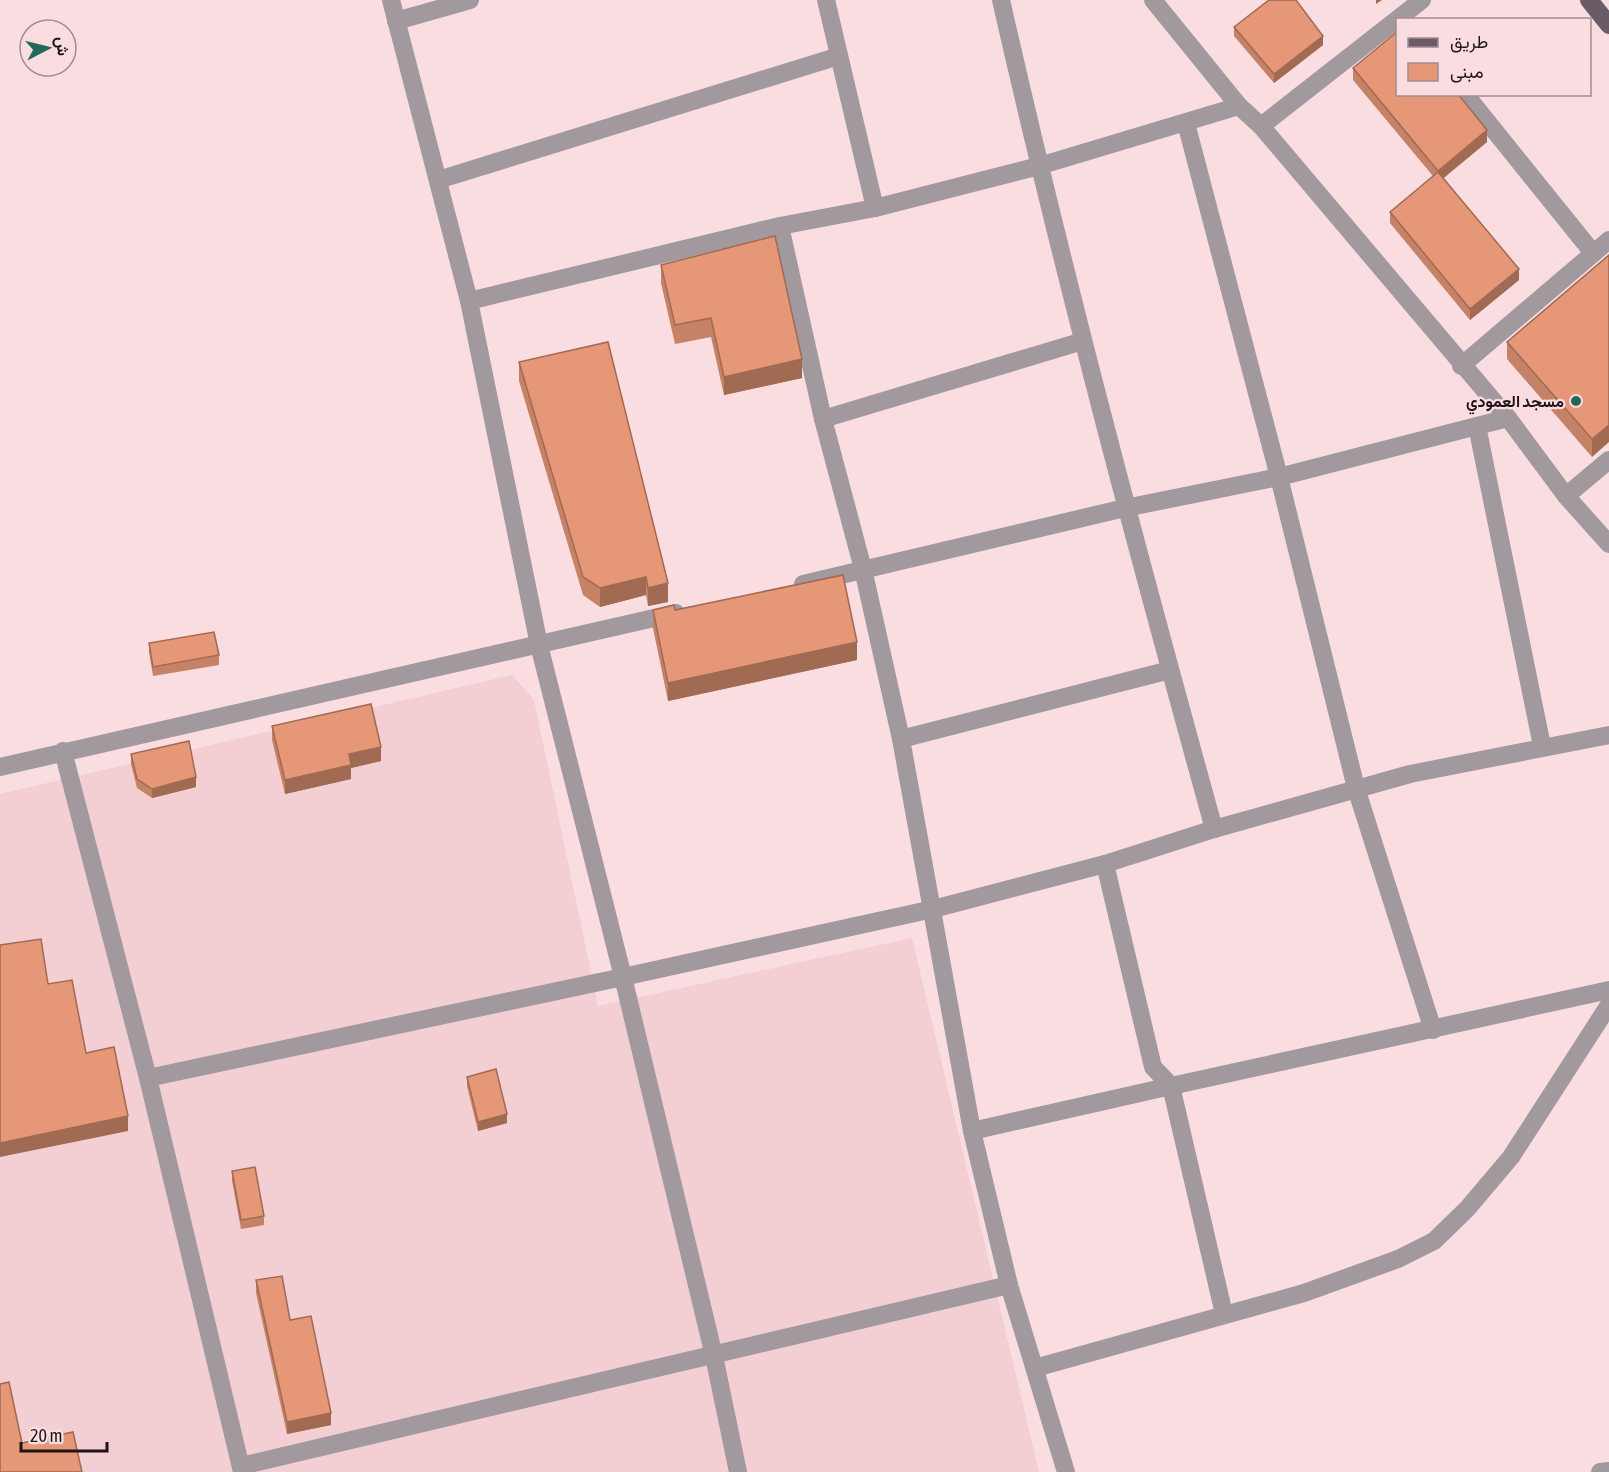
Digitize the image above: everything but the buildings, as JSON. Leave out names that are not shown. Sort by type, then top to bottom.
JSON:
[{"type":"main road","points":[[1589,0],[1609,26]]},
{"type":"street","points":[[391,0],[469,302],[539,645],[623,977],[714,1356],[738,1472]]},
{"type":"street","points":[[396,21],[470,0]]},
{"type":"street","points":[[826,0],[875,208]]},
{"type":"street","points":[[1001,0],[1038,165],[1125,508],[1214,829]]},
{"type":"street","points":[[1153,0],[1239,106],[1261,126],[1461,366],[1508,418],[1566,496],[1609,544]]},
{"type":"street","points":[[1403,17],[1422,0]]},
{"type":"street","points":[[1261,126],[1396,22]]},
{"type":"street","points":[[438,180],[839,56]]},
{"type":"street","points":[[1467,96],[1593,253]]},
{"type":"street","points":[[469,302],[780,226],[875,208],[1038,165],[1239,106]]},
{"type":"street","points":[[1186,123],[1280,477],[1356,788],[1433,1030]]},
{"type":"street","points":[[780,226],[823,419],[863,570],[901,740],[972,1131],[1009,1285],[1066,1472]]},
{"type":"street","points":[[1461,366],[1609,240]]},
{"type":"street","points":[[823,419],[1083,341]]},
{"type":"street","points":[[782,588],[1125,508],[1280,477],[1508,418]]},
{"type":"street","points":[[1477,426],[1542,746]]},
{"type":"street","points":[[1566,496],[1609,460]]},
{"type":"street","points":[[0,767],[689,610]]},
{"type":"street","points":[[901,740],[1170,670]]},
{"type":"street","points":[[148,1078],[933,909],[1105,864],[1214,829],[1356,788],[1542,746],[1609,735]]},
{"type":"street","points":[[63,752],[148,1078],[242,1469],[1009,1285]]},
{"type":"street","points":[[1105,864],[1153,1067],[1171,1086],[1224,1314]]},
{"type":"street","points":[[972,1131],[1609,990]]},
{"type":"street","points":[[1035,1368],[1304,1293],[1398,1259],[1434,1241],[1467,1209],[1511,1157],[1609,1005]]},
{"type":"street","points":[[1600,1472],[1609,1471]]},
{"type":"shaded area","points":[[512,675],[534,700],[598,1006],[912,938],[1039,1472],[0,1472],[0,794]]},
{"type":"place","name":"مسجد العمودي","points":[[1576,401]]}]
